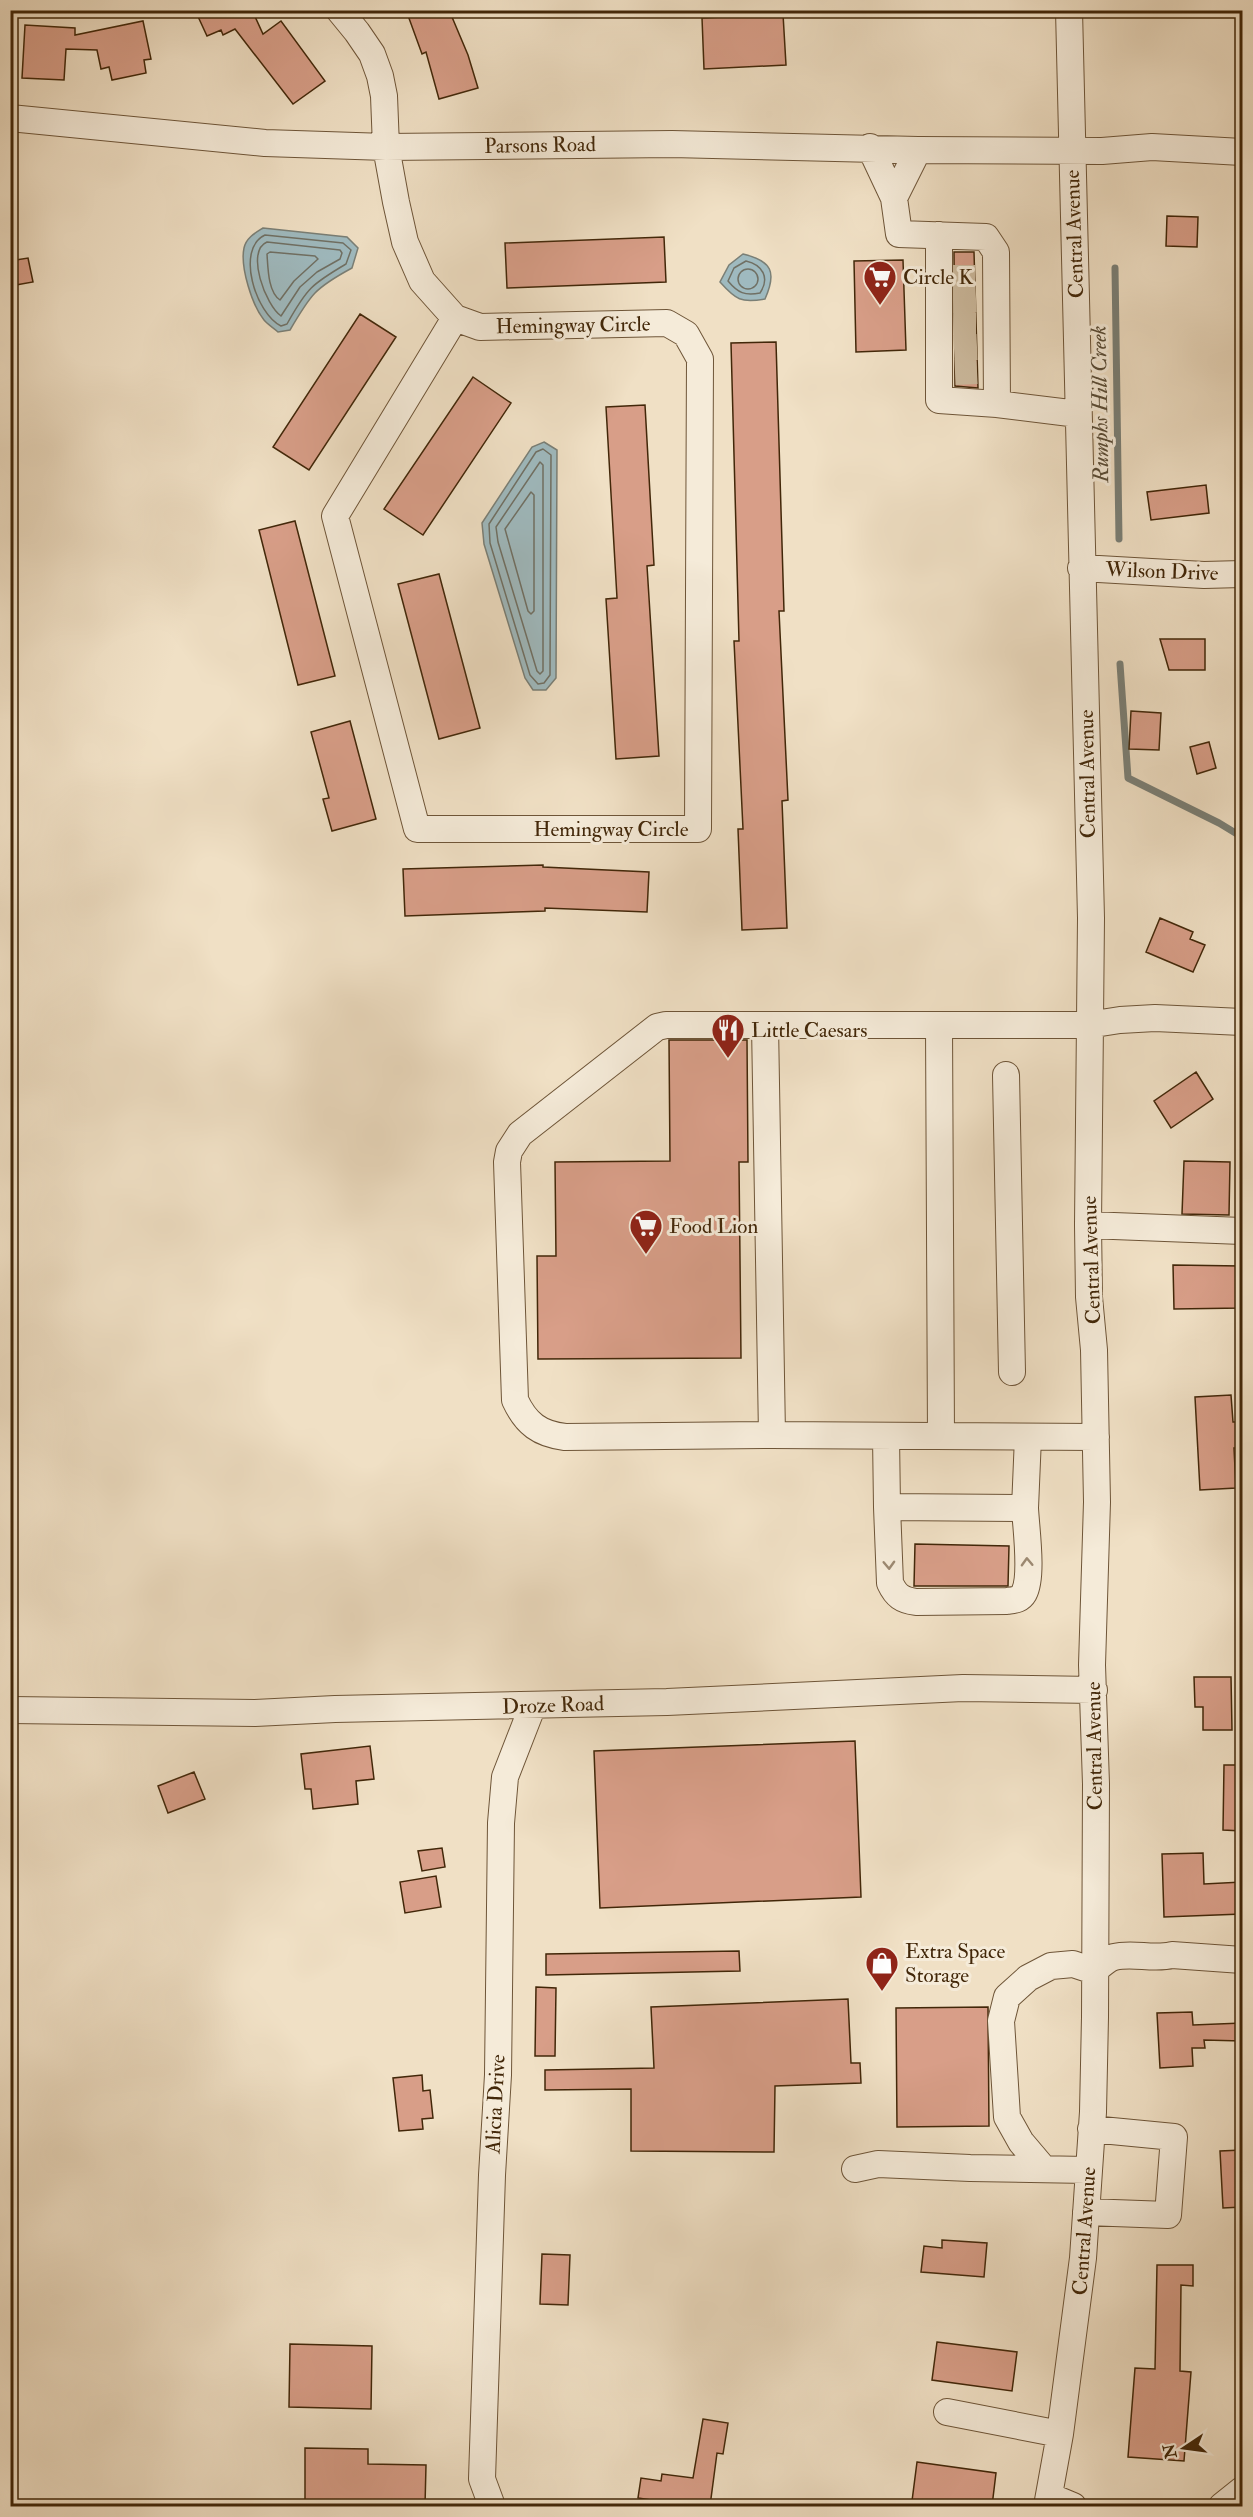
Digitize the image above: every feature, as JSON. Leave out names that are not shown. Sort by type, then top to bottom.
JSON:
[{"type":"street","points":[[339,10],[372,54],[380,76],[384,96],[386,147],[405,242],[422,281],[455,318]]},
{"type":"street","name":"Central Avenue","points":[[1048,2501],[1079,2298],[1091,2129],[1095,2017],[1092,1665],[1097,1502],[1088,1225],[1090,918],[1069,10]]},
{"type":"street","name":"Parsons Road","points":[[10,118],[265,143],[386,147],[672,144],[1071,151],[1152,147],[1242,152]]},
{"type":"street","points":[[870,147],[894,198],[898,234],[986,237],[996,252],[939,400],[997,404],[1078,414]]},
{"type":"street","points":[[894,198],[918,150]]},
{"type":"street","points":[[939,235],[967,324],[997,404]]},
{"type":"street","name":"Hemingway Circle","points":[[455,318],[480,327],[667,323],[686,334],[700,359],[698,829],[417,829],[335,516],[455,318]]},
{"type":"street","name":"Wilson Drive","points":[[1081,568],[1204,575],[1242,574]]},
{"type":"street","points":[[1096,1437],[772,1435],[566,1437],[549,1435],[527,1421],[515,1401],[507,1162],[509,1151],[520,1134],[657,1027],[666,1025],[1088,1025],[1155,1018],[1242,1022]]},
{"type":"street","points":[[765,1025],[772,1435]]},
{"type":"street","points":[[939,1025],[941,1436]]},
{"type":"street","points":[[1006,1075],[1012,1372]]},
{"type":"street","points":[[1088,1225],[1242,1231]]},
{"type":"street","points":[[886,1436],[890,1583],[894,1592],[903,1600],[916,1602],[1008,1601],[1018,1599],[1023,1595],[1028,1578],[1025,1508],[1028,1437]]},
{"type":"street","points":[[887,1507],[1025,1508]]},
{"type":"street","name":"Droze Road","points":[[10,1710],[255,1713],[335,1708],[667,1702],[963,1688],[1094,1690]]},
{"type":"street","name":"Alicia Drive","points":[[492,2506],[482,2479],[492,2175],[498,2075],[501,1823],[505,1778],[533,1705]]},
{"type":"street","points":[[1043,2168],[1021,2142],[1007,2116],[1001,2020],[1007,1997],[1028,1978],[1051,1966],[1073,1964],[1094,1971],[1112,1957],[1139,1955],[1162,1958],[1172,1955],[1242,1960]]},
{"type":"street","points":[[1086,2212],[1168,2215],[1174,2137],[1091,2129]]},
{"type":"street","points":[[855,2169],[878,2164],[1088,2170]]},
{"type":"street","points":[[947,2412],[1060,2434]]},
{"type":"street","points":[[1222,2506],[1242,2490]]},
{"type":"street","points":[[1048,2501],[1073,2506]]},
{"type":"water","points":[[263,228],[347,237],[358,248],[352,268],[315,293],[290,330],[278,332],[266,322],[255,305],[248,286],[243,256],[245,244]]},
{"type":"water","points":[[743,254],[760,260],[769,269],[771,282],[765,299],[750,301],[740,299],[730,293],[720,282],[729,265]]},
{"type":"water","points":[[544,442],[557,450],[556,678],[546,690],[533,690],[525,678],[484,544],[482,523],[532,447]]},
{"type":"building","points":[[195,10],[252,10],[263,34],[281,21],[325,81],[293,104],[235,29],[223,35],[221,30],[207,36]]},
{"type":"building","points":[[406,10],[449,10],[468,55],[478,88],[439,99],[426,52],[422,54]]},
{"type":"building","points":[[783,14],[786,65],[704,69],[702,18]]},
{"type":"building","points":[[143,21],[151,59],[144,60],[146,73],[112,80],[109,67],[101,69],[97,50],[66,49],[64,80],[22,78],[25,25],[75,28],[75,35]]},
{"type":"building","points":[[1167,216],[1198,217],[1197,247],[1166,246]]},
{"type":"building","points":[[664,237],[666,282],[507,288],[505,243]]},
{"type":"building","name":"Circle K","points":[[954,252],[974,252],[978,388],[955,386]]},
{"type":"building","points":[[28,258],[33,282],[10,286],[10,261]]},
{"type":"building","name":"Circle K","points":[[903,260],[906,350],[856,352],[854,261]]},
{"type":"building","points":[[360,314],[396,337],[309,470],[273,447]]},
{"type":"building","points":[[776,342],[784,611],[779,611],[788,800],[782,801],[787,928],[742,930],[738,829],[743,829],[734,641],[739,641],[731,343]]},
{"type":"building","points":[[473,377],[511,403],[423,535],[384,509]]},
{"type":"building","points":[[645,405],[654,565],[647,566],[659,756],[616,759],[606,599],[617,598],[606,407]]},
{"type":"building","points":[[1206,485],[1209,513],[1151,520],[1147,492]]},
{"type":"building","points":[[295,521],[335,676],[298,685],[259,530]]},
{"type":"building","points":[[439,574],[480,728],[439,739],[398,584]]},
{"type":"building","points":[[1160,639],[1205,639],[1205,670],[1169,670]]},
{"type":"building","points":[[1131,711],[1161,713],[1159,750],[1129,749]]},
{"type":"building","points":[[350,721],[376,819],[332,831],[323,799],[329,798],[311,732]]},
{"type":"building","points":[[1209,742],[1216,768],[1197,774],[1190,747]]},
{"type":"building","points":[[543,865],[543,867],[649,872],[647,912],[545,908],[545,911],[405,916],[403,869]]},
{"type":"building","points":[[1160,918],[1193,932],[1190,939],[1205,945],[1193,972],[1146,952]]},
{"type":"building","points":[[669,1040],[747,1040],[748,1162],[739,1162],[741,1358],[538,1359],[537,1256],[556,1256],[555,1162],[670,1161]]},
{"type":"building","points":[[1196,1072],[1213,1099],[1171,1128],[1154,1101]]},
{"type":"building","points":[[1184,1161],[1230,1162],[1229,1215],[1182,1214]]},
{"type":"building","points":[[1173,1265],[1241,1266],[1242,1308],[1174,1309]]},
{"type":"building","points":[[1231,1395],[1233,1422],[1242,1422],[1242,1448],[1234,1448],[1236,1488],[1200,1490],[1195,1397]]},
{"type":"building","points":[[915,1544],[1009,1546],[1008,1586],[914,1586]]},
{"type":"building","points":[[1194,1677],[1231,1677],[1232,1730],[1203,1730],[1203,1707],[1195,1707]]},
{"type":"building","points":[[855,1741],[861,1897],[600,1908],[594,1751]]},
{"type":"building","points":[[370,1746],[374,1779],[356,1781],[358,1804],[313,1809],[311,1789],[305,1789],[301,1754]]},
{"type":"building","points":[[1224,1765],[1242,1765],[1242,1831],[1223,1830]]},
{"type":"building","points":[[194,1772],[205,1799],[168,1813],[158,1786]]},
{"type":"building","points":[[442,1848],[445,1867],[422,1871],[418,1851]]},
{"type":"building","points":[[1203,1853],[1204,1884],[1242,1882],[1242,1914],[1164,1917],[1162,1854]]},
{"type":"building","points":[[436,1876],[441,1907],[405,1913],[400,1882]]},
{"type":"building","points":[[739,1951],[740,1971],[546,1975],[546,1954]]},
{"type":"building","points":[[536,1987],[556,1988],[555,2056],[535,2056]]},
{"type":"building","points":[[848,1999],[851,2063],[860,2063],[861,2083],[775,2086],[774,2152],[631,2151],[631,2089],[545,2090],[545,2070],[654,2068],[651,2007]]},
{"type":"building","points":[[988,2007],[989,2126],[897,2127],[896,2008]]},
{"type":"building","points":[[1192,2012],[1193,2025],[1242,2023],[1242,2041],[1204,2040],[1205,2048],[1192,2048],[1193,2066],[1160,2068],[1157,2013]]},
{"type":"building","points":[[422,2075],[423,2091],[430,2090],[433,2118],[422,2119],[423,2129],[399,2131],[393,2078]]},
{"type":"building","points":[[1242,2150],[1242,2207],[1223,2208],[1220,2151]]},
{"type":"building","points":[[942,2240],[987,2243],[984,2277],[921,2272],[924,2246],[942,2248]]},
{"type":"building","points":[[542,2254],[570,2255],[568,2305],[540,2304]]},
{"type":"building","points":[[1157,2265],[1193,2265],[1193,2286],[1181,2285],[1180,2371],[1191,2372],[1184,2461],[1128,2457],[1135,2368],[1155,2369]]},
{"type":"building","points":[[937,2342],[1017,2352],[1012,2391],[932,2380]]},
{"type":"building","points":[[290,2344],[372,2346],[371,2409],[289,2407]]},
{"type":"building","points":[[703,2419],[728,2423],[723,2454],[717,2453],[710,2506],[657,2506],[657,2501],[638,2498],[641,2478],[661,2481],[662,2474],[693,2478]]},
{"type":"building","points":[[305,2448],[368,2449],[368,2464],[426,2465],[425,2506],[305,2506]]},
{"type":"building","points":[[917,2462],[996,2473],[992,2506],[953,2506],[912,2501]]},
{"type":"waterway","name":"Rumphs Hill Creek","points":[[1115,268],[1119,539]]},
{"type":"waterway","name":"Rumphs Hill Creek","points":[[1120,664],[1128,778],[1219,823],[1242,837]]},
{"type":"tunnel","points":[[953,278],[975,278]]},
{"type":"tunnel","points":[[953,300],[976,299]]},
{"type":"tunnel","points":[[954,322],[976,322]]},
{"type":"tunnel","points":[[954,348],[977,347]]},
{"type":"tunnel","points":[[955,372],[977,371]]},
{"type":"place","name":"Circle K","points":[[880,306]]},
{"type":"place","name":"Little Caesars","points":[[728,1059]]},
{"type":"place","name":"Food Lion","points":[[646,1255]]},
{"type":"place","name":"Extra Space Storage","points":[[882,1992]]}]
